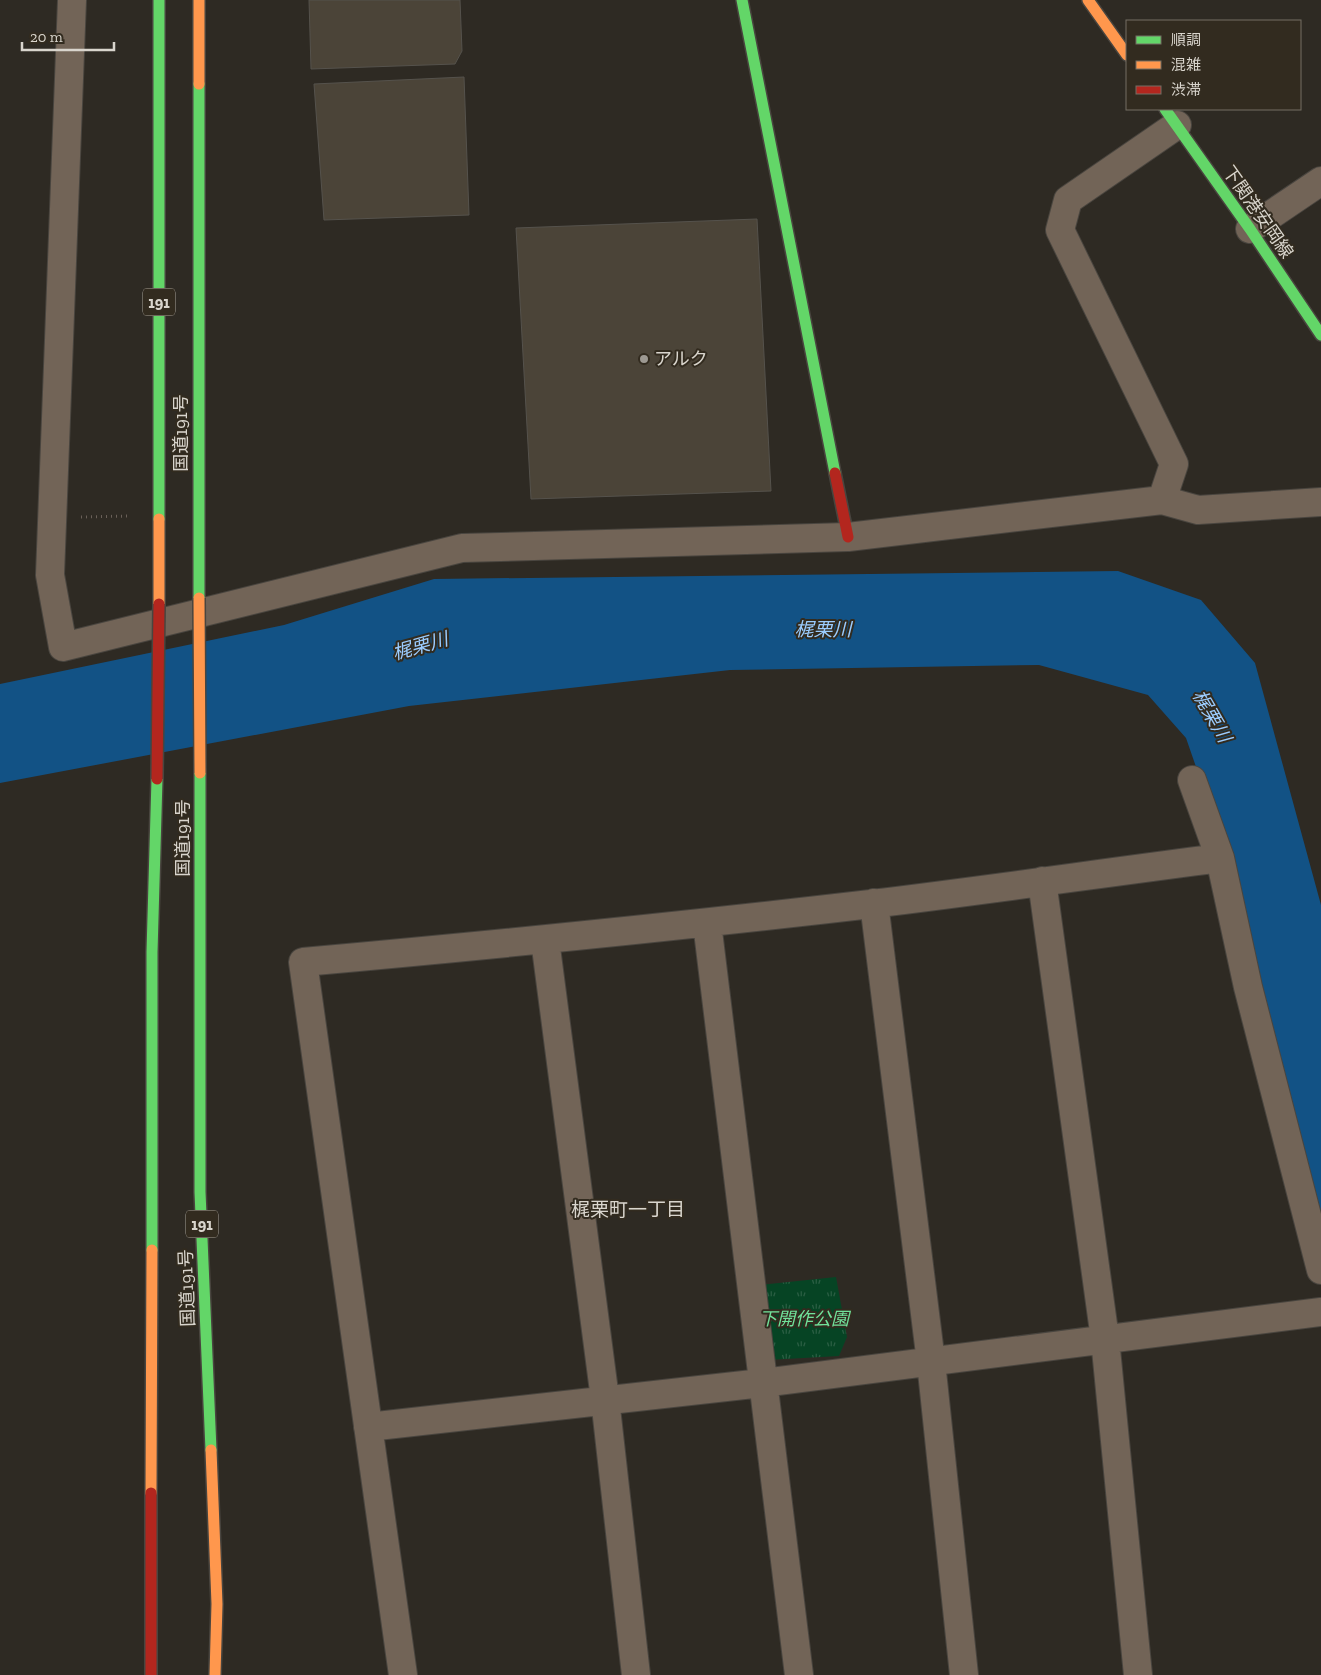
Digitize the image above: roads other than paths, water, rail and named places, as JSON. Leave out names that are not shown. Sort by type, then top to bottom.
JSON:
[{"type":"main road","name":"国道191号","points":[[151,1675],[152,952],[157,779],[159,604],[159,0]]},
{"type":"main road","name":"国道191号","points":[[199,0],[200,1192],[217,1604],[215,1675]]},
{"type":"main road","points":[[742,0],[848,537]]},
{"type":"main road","points":[[1088,0],[1126,54]]},
{"type":"main road","name":"下関港安岡線","points":[[1171,117],[1250,229],[1321,335]]},
{"type":"street","points":[[72,0],[50,575],[63,647],[462,548],[848,537],[1162,500],[1198,510],[1321,502]]},
{"type":"street","points":[[1162,500],[1174,464],[1060,230],[1068,200],[1171,117]]},
{"type":"street","points":[[1250,229],[1321,181]]},
{"type":"street","points":[[1192,780],[1220,858],[1248,987],[1321,1270]]},
{"type":"street","points":[[403,1675],[303,962],[707,923],[1220,858]]},
{"type":"street","points":[[1042,880],[1105,1339],[1138,1675]]},
{"type":"street","points":[[874,903],[931,1362],[964,1675]]},
{"type":"street","points":[[707,923],[799,1675]]},
{"type":"street","points":[[545,940],[605,1399],[636,1675]]},
{"type":"street","points":[[368,1427],[605,1399],[762,1383],[1321,1312]]},
{"type":"water","name":"梶栗川","points":[[1118,571],[1201,600],[1255,663],[1321,905],[1321,1250],[1237,885],[1186,738],[1148,695],[1039,665],[730,670],[409,706],[0,783],[0,684],[284,625],[434,579]]},
{"type":"place","name":"アルク","points":[[644,359]]},
{"type":"district","name":"梶栗町一丁目","points":[[628,1209]]},
{"type":"park label","name":"下開作公園","points":[[804,1319]]}]
